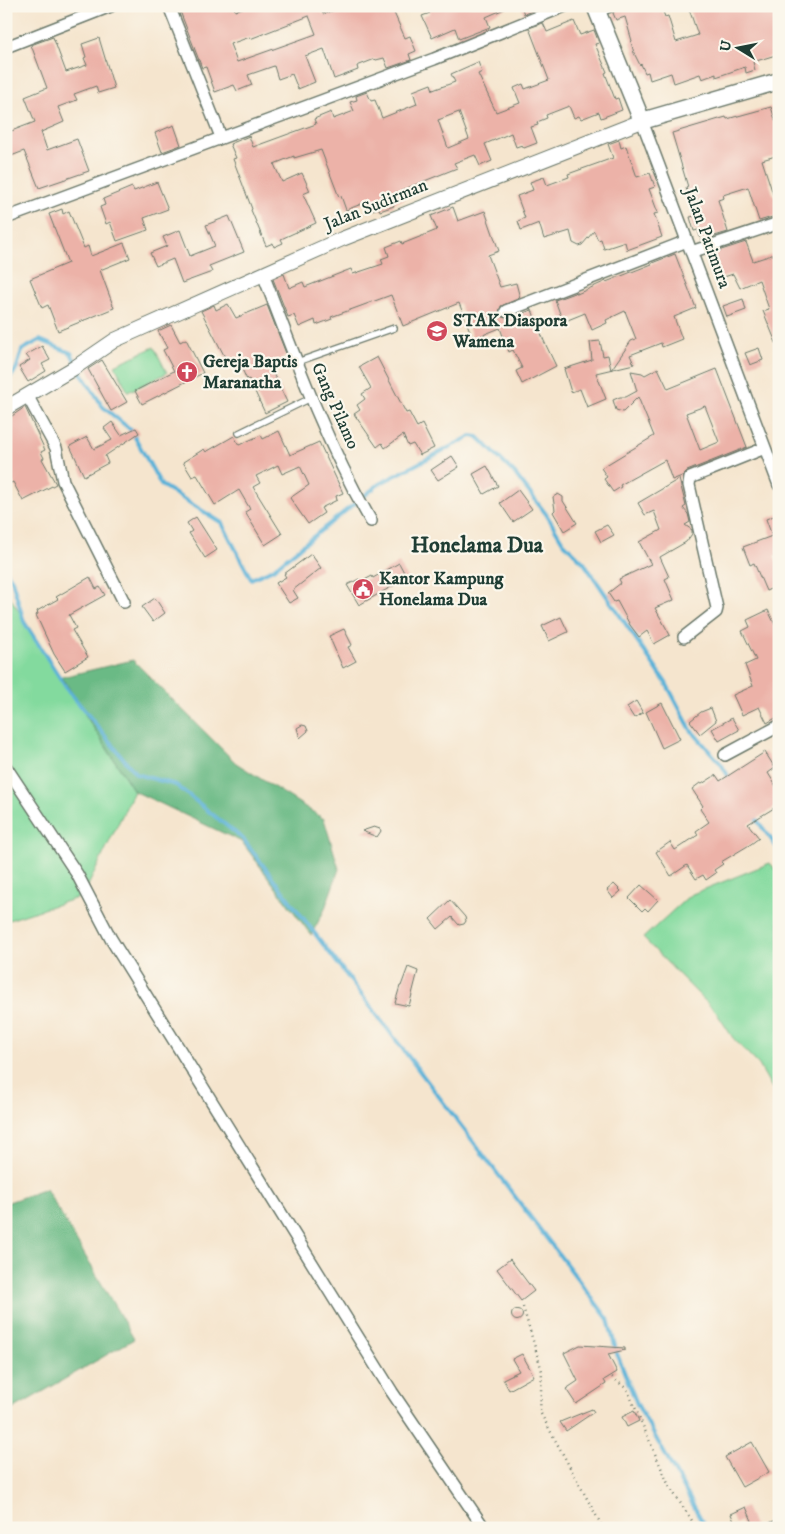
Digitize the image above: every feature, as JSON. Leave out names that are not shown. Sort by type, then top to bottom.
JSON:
[{"type":"main road","name":"Jalan Patimura","points":[[601,8],[642,121]]},
{"type":"main road","name":"Jalan Sudirman","points":[[642,121],[779,81]]},
{"type":"street","points":[[6,47],[111,6]]},
{"type":"street","points":[[169,6],[220,137]]},
{"type":"street","points":[[6,218],[434,59],[565,6]]},
{"type":"street","name":"Jalan Patimura","points":[[642,121],[779,485]]},
{"type":"street","name":"Jalan Sudirman","points":[[6,408],[78,365],[115,340],[342,239],[642,121]]},
{"type":"street","points":[[506,311],[689,247],[779,223]]},
{"type":"street","name":"Gang Pilamo","points":[[263,274],[311,398],[359,500],[371,521]]},
{"type":"street","points":[[27,395],[56,448],[63,481],[124,602]]},
{"type":"street","points":[[684,637],[716,612],[717,608],[689,485],[690,478],[765,448]]},
{"type":"street","points":[[725,755],[779,726]]},
{"type":"street","points":[[6,767],[77,874],[111,939],[377,1367],[484,1528]]},
{"type":"street","points":[[774,1528],[779,1526]]},
{"type":"lane","points":[[297,362],[394,328]]},
{"type":"lane","points":[[239,433],[311,398]]},
{"type":"path","points":[[523,1307],[542,1371],[540,1412],[603,1528]]},
{"type":"path","points":[[612,1377],[627,1389],[669,1486],[697,1528]]},
{"type":"green space","points":[[154,347],[167,373],[128,392],[115,365]]},
{"type":"green space","points":[[6,591],[134,791],[83,896],[6,921]]},
{"type":"green space","points":[[133,660],[236,763],[324,819],[339,869],[324,911],[311,935],[242,842],[134,791],[62,677]]},
{"type":"green space","points":[[770,863],[779,874],[779,1093],[772,1088],[759,1065],[733,1038],[716,1012],[643,938],[690,895]]},
{"type":"green space","points":[[46,1189],[134,1339],[6,1413],[6,1203]]},
{"type":"building","points":[[178,6],[234,6],[235,11],[247,6],[333,6],[322,11],[323,14],[354,6],[391,6],[405,38],[410,36],[416,51],[409,54],[411,60],[388,68],[384,58],[375,59],[357,66],[358,70],[334,79],[324,49],[305,56],[315,82],[298,89],[292,74],[278,79],[274,66],[248,75],[252,85],[237,91],[234,85],[215,92],[206,67],[202,68]],"holes":[[[309,16],[316,34],[237,62],[230,44],[250,37],[250,39]]]},
{"type":"building","points":[[427,6],[511,6],[486,17],[490,27],[459,39],[455,28],[432,38],[422,16],[430,13]]},
{"type":"building","points":[[521,6],[537,6],[538,9],[524,14]]},
{"type":"building","points":[[622,6],[661,6],[665,17],[668,16],[676,42],[698,35],[688,6],[779,6],[779,54],[753,62],[755,70],[746,73],[745,67],[716,77],[716,74],[702,79],[700,74],[674,83],[671,73],[650,80],[648,72],[645,73],[634,53],[625,17],[616,20],[613,13]]},
{"type":"building","points":[[574,21],[580,35],[594,30],[599,43],[595,44],[607,72],[605,73],[615,99],[618,98],[622,110],[601,118],[599,112],[581,119],[579,116],[574,118],[569,106],[546,115],[547,118],[537,122],[538,125],[531,127],[537,143],[524,148],[522,145],[516,147],[511,133],[485,144],[492,161],[480,166],[475,155],[454,163],[457,168],[402,190],[405,199],[393,203],[394,206],[380,211],[379,208],[372,210],[369,201],[346,210],[321,150],[294,158],[294,156],[274,164],[282,182],[302,173],[310,191],[303,194],[316,223],[281,239],[283,243],[274,247],[273,243],[266,246],[233,159],[236,158],[230,144],[249,136],[253,147],[316,124],[314,119],[331,112],[333,119],[354,111],[350,102],[357,100],[356,96],[367,92],[371,101],[375,100],[382,118],[417,104],[413,91],[431,84],[433,90],[455,82],[451,74],[478,62],[482,72],[478,74],[496,112],[520,103],[514,88],[523,84],[525,89],[549,80],[529,28],[543,23],[547,32]],"holes":[[[459,112],[469,139],[448,148],[438,120]]]},
{"type":"building","points":[[53,37],[66,72],[87,65],[82,44],[99,38],[114,88],[98,93],[96,86],[74,94],[77,100],[58,107],[64,122],[41,132],[47,150],[77,139],[89,171],[39,188],[24,151],[6,158],[6,133],[35,122],[25,97],[47,88],[31,45]]},
{"type":"building","points":[[771,107],[776,122],[779,121],[779,155],[762,160],[774,197],[779,195],[779,215],[759,221],[748,187],[723,195],[724,198],[718,200],[728,232],[701,240],[698,230],[694,231],[690,217],[695,216],[672,133],[726,117],[727,119]]},
{"type":"building","points":[[174,125],[181,145],[162,152],[155,133]]},
{"type":"building","points":[[619,140],[621,148],[626,146],[637,177],[650,173],[655,187],[649,189],[658,213],[654,214],[662,237],[627,250],[625,242],[604,249],[601,239],[598,240],[594,231],[579,246],[573,243],[570,231],[544,239],[539,223],[521,230],[518,221],[525,218],[517,196],[533,190],[530,182],[544,177],[547,185],[569,177],[568,174],[613,158],[608,144]]},
{"type":"building","points":[[157,182],[168,209],[144,218],[148,230],[117,241],[110,222],[106,224],[100,207],[105,205],[103,199],[132,187],[134,191]]},
{"type":"building","points":[[453,207],[458,221],[485,211],[499,251],[488,255],[500,287],[516,283],[520,298],[501,306],[499,314],[502,317],[508,318],[532,310],[556,366],[522,384],[516,371],[522,368],[513,350],[509,352],[500,328],[473,339],[459,303],[403,326],[391,295],[331,317],[332,319],[316,325],[315,320],[299,327],[294,315],[288,317],[273,279],[284,274],[289,288],[303,282],[305,287],[351,269],[353,274],[383,264],[381,259],[389,256],[386,247],[401,241],[402,244],[437,230],[431,216]]},
{"type":"building","points":[[62,209],[63,214],[69,211],[84,248],[88,246],[91,256],[124,243],[130,258],[100,270],[114,308],[58,331],[48,305],[42,308],[30,279],[68,263],[49,214]]},
{"type":"building","points":[[229,216],[244,252],[209,266],[212,272],[182,283],[173,259],[156,266],[150,253],[167,246],[163,237],[180,230],[190,256],[215,246],[206,225]]},
{"type":"building","points":[[746,242],[753,261],[775,254],[779,265],[779,350],[763,311],[769,309],[759,280],[740,288],[733,274],[721,278],[712,253]]},
{"type":"building","points":[[675,254],[696,308],[674,317],[682,339],[662,347],[661,343],[630,355],[634,364],[611,369],[631,341],[636,339],[625,311],[606,320],[607,323],[592,330],[585,313],[563,322],[555,300],[577,292],[577,294]]},
{"type":"building","points":[[743,299],[746,310],[727,317],[723,306]]},
{"type":"building","points":[[228,304],[236,318],[267,305],[287,356],[274,362],[276,366],[271,369],[287,402],[265,413],[237,358],[228,363],[201,311],[214,305],[216,310]]},
{"type":"building","name":"Gereja Baptis Maranatha","points":[[171,325],[180,342],[186,339],[203,373],[142,404],[135,391],[174,371],[163,350],[167,348],[158,331]]},
{"type":"building","points":[[600,341],[603,356],[608,355],[611,369],[596,373],[606,399],[587,407],[580,389],[571,392],[564,369],[592,360],[590,342]]},
{"type":"building","points":[[42,346],[50,360],[42,364],[46,371],[28,382],[19,367],[30,360],[26,355]]},
{"type":"building","points":[[759,348],[763,360],[750,365],[745,353]]},
{"type":"building","points":[[377,357],[406,413],[409,412],[417,427],[422,424],[434,448],[420,455],[413,444],[408,446],[403,435],[385,448],[382,443],[377,447],[354,414],[360,410],[357,405],[365,399],[362,394],[371,388],[359,367]]},
{"type":"building","points":[[102,360],[127,402],[111,411],[88,369]]},
{"type":"building","points":[[658,368],[668,389],[717,369],[747,447],[687,471],[682,476],[672,480],[665,460],[620,485],[621,487],[613,492],[604,479],[607,477],[601,468],[654,436],[638,397],[623,412],[616,410],[613,400],[626,397],[637,391],[631,371],[645,375]],"holes":[[[705,406],[719,442],[700,450],[686,413]]]},
{"type":"building","points":[[25,407],[45,450],[41,452],[44,458],[42,459],[56,484],[23,501],[13,482],[6,485],[6,420]]},
{"type":"building","points":[[112,422],[121,435],[136,428],[139,433],[105,456],[108,463],[84,476],[70,446],[87,437],[94,449],[112,440],[104,428]]},
{"type":"building","points":[[279,431],[290,455],[319,442],[343,493],[336,496],[337,500],[321,508],[324,513],[308,524],[290,498],[309,485],[300,466],[282,474],[278,465],[256,476],[260,483],[253,487],[282,534],[265,545],[245,512],[250,509],[239,490],[215,505],[197,475],[192,477],[183,462],[204,449],[206,452],[234,436],[239,445],[261,435],[263,439]]},
{"type":"building","points":[[452,456],[459,467],[438,480],[431,470]]},
{"type":"building","points":[[487,466],[498,486],[484,494],[473,474]]},
{"type":"building","points":[[679,479],[686,506],[683,508],[688,514],[690,522],[685,525],[692,530],[692,534],[686,542],[660,557],[669,577],[665,579],[674,600],[655,608],[670,635],[654,644],[647,631],[639,637],[617,601],[614,602],[608,593],[621,583],[619,579],[651,564],[639,542],[661,530],[654,511],[645,515],[638,503]]},
{"type":"building","points":[[518,490],[532,509],[513,522],[500,503]]},
{"type":"building","points":[[558,494],[563,497],[563,501],[577,523],[564,531],[553,512],[555,510],[553,497]]},
{"type":"building","points":[[779,514],[779,554],[774,556],[779,566],[779,585],[766,591],[754,563],[750,565],[743,547],[772,536],[766,519]]},
{"type":"building","points":[[196,517],[217,550],[205,558],[189,533],[192,531],[187,523]]},
{"type":"building","points":[[607,525],[614,535],[601,542],[595,531]]},
{"type":"building","points":[[311,554],[321,568],[293,590],[298,598],[289,603],[276,583],[286,577],[284,574]]},
{"type":"building","points":[[399,563],[407,578],[359,605],[347,585],[359,579],[361,582],[372,576],[373,578]]},
{"type":"building","points":[[90,577],[96,589],[100,587],[105,595],[69,615],[76,628],[72,630],[88,657],[65,671],[54,654],[36,615],[38,614],[37,611],[58,599],[56,597]]},
{"type":"building","points":[[155,598],[165,613],[153,622],[142,607]]},
{"type":"building","points":[[768,610],[779,633],[779,716],[767,723],[759,707],[742,715],[733,695],[753,686],[745,665],[756,660],[742,631],[750,627],[747,620]]},
{"type":"building","points":[[561,617],[568,632],[549,641],[542,626]]},
{"type":"building","points":[[344,629],[352,645],[348,647],[356,661],[343,668],[329,636]]},
{"type":"building","points":[[636,701],[643,713],[634,718],[627,707]]},
{"type":"building","points":[[662,703],[680,739],[662,748],[646,712]]},
{"type":"building","points":[[711,708],[716,721],[700,734],[690,721],[701,712]]},
{"type":"building","points":[[732,718],[739,730],[719,741],[712,729]]},
{"type":"building","points":[[302,725],[306,726],[308,731],[300,738],[297,728]]},
{"type":"building","points":[[765,752],[775,768],[768,773],[779,791],[779,805],[748,824],[759,838],[721,862],[723,864],[714,870],[716,873],[706,880],[703,875],[696,879],[687,865],[671,876],[656,852],[670,842],[675,850],[698,835],[696,831],[709,822],[700,809],[703,806],[692,789],[716,775],[720,781]]},
{"type":"building","points":[[374,827],[381,831],[377,837],[362,831]]},
{"type":"building","points":[[614,884],[621,891],[613,898],[607,890]]},
{"type":"building","points":[[641,885],[658,900],[648,911],[645,908],[642,911],[629,898]]},
{"type":"building","points":[[450,900],[465,917],[466,921],[464,924],[459,925],[452,917],[438,929],[430,919]]},
{"type":"building","points":[[408,967],[418,971],[409,1006],[395,1003]]},
{"type":"building","points":[[510,1259],[534,1291],[521,1301],[497,1269]]},
{"type":"building","points":[[515,1310],[519,1310],[522,1315],[521,1319],[515,1320],[512,1317],[512,1313]]},
{"type":"building","points":[[580,1345],[625,1348],[625,1350],[608,1354],[617,1372],[604,1380],[606,1384],[576,1404],[566,1389],[578,1381],[564,1353]]},
{"type":"building","points":[[522,1354],[534,1376],[509,1390],[503,1379],[519,1371],[512,1359]]},
{"type":"building","points":[[592,1409],[594,1412],[566,1431],[560,1422]]},
{"type":"building","points":[[634,1411],[639,1421],[627,1427],[622,1417]]},
{"type":"building","points":[[752,1442],[769,1472],[742,1487],[725,1457]]},
{"type":"building","points":[[746,1507],[755,1528],[743,1528],[740,1521],[735,1524],[731,1514]]},
{"type":"waterway","points":[[6,381],[15,371],[22,350],[40,340],[71,353],[81,373],[103,407],[131,430],[161,485],[222,523],[251,579],[273,569],[379,484],[471,436],[478,437],[515,474],[546,514],[563,542],[584,563],[666,683],[691,730],[721,764],[730,779]]},
{"type":"waterway","points":[[6,571],[12,580],[24,622],[67,689],[136,774],[176,785],[243,839],[608,1319],[617,1354],[637,1404],[706,1528]]},
{"type":"waterway","points":[[754,816],[779,850]]},
{"type":"place","name":"STAK Diaspora Wamena","points":[[437,331]]},
{"type":"place","name":"Gereja Baptis Maranatha","points":[[187,372]]},
{"type":"place","name":"Kantor Kampung Honelama Dua","points":[[363,589]]},
{"type":"district","name":"Honelama Dua","points":[[477,545]]}]
